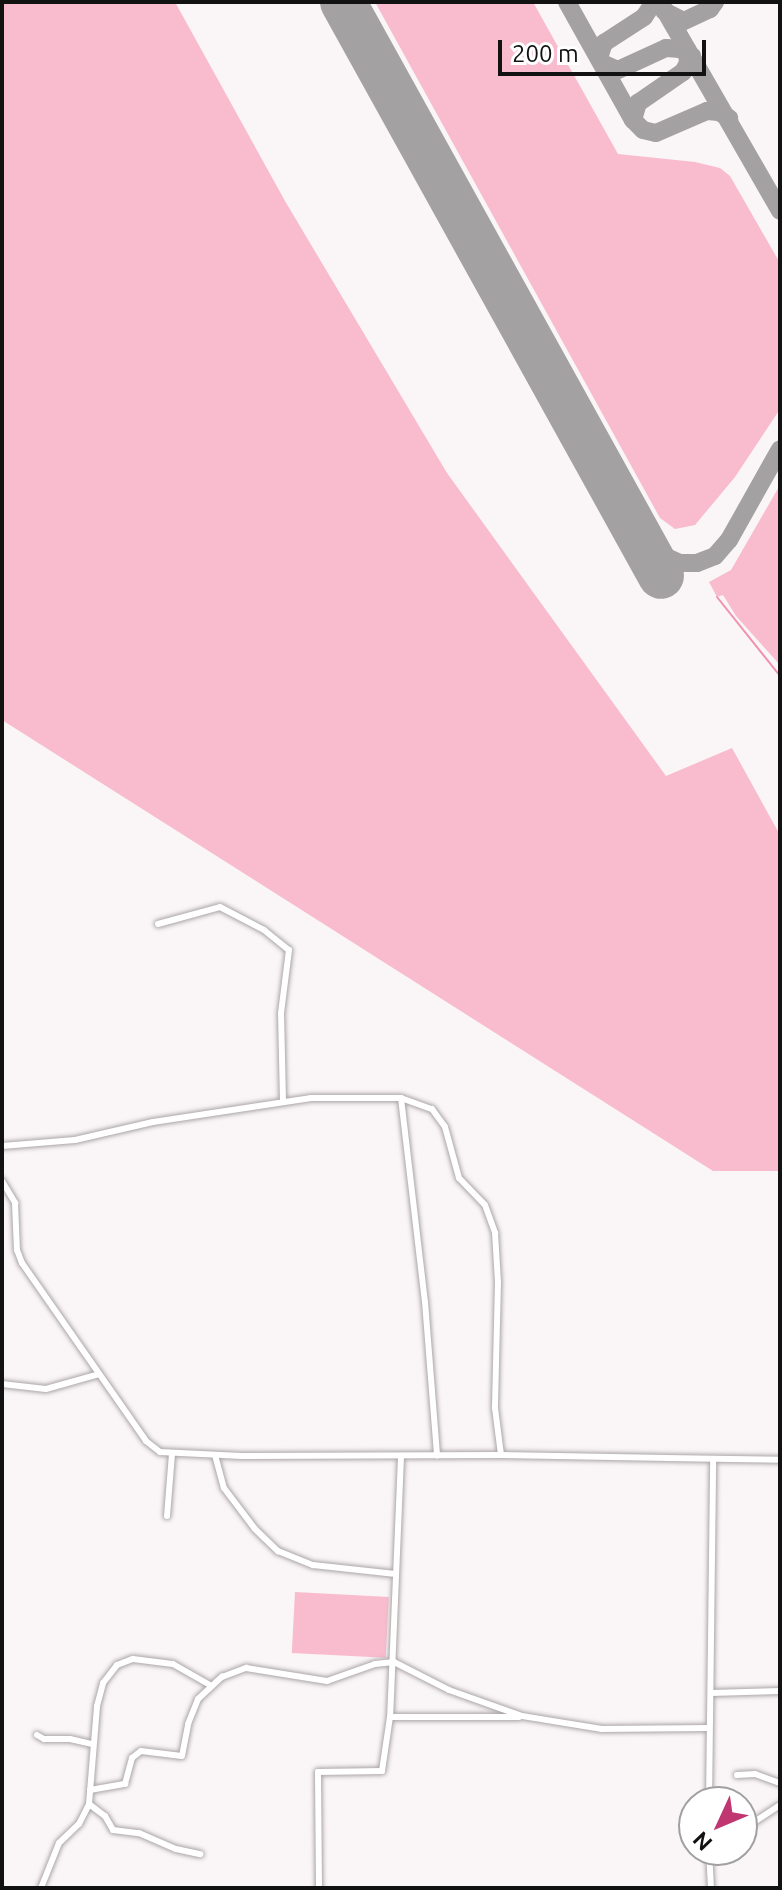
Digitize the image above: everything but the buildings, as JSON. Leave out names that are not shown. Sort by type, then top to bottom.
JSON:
[{"type":"street","points":[[158,924],[220,907],[264,930],[289,950],[281,1013],[283,1102]]},
{"type":"street","points":[[2,1146],[75,1140],[153,1122],[311,1098],[401,1098],[432,1109],[440,1118],[459,1178],[490,1213],[498,1282],[495,1408],[501,1455]]},
{"type":"street","points":[[401,1098],[425,1302],[437,1456]]},
{"type":"street","points":[[2,1181],[15,1203],[17,1250],[22,1263],[146,1441],[160,1452],[780,1460]]},
{"type":"street","points":[[2,1384],[46,1389],[99,1374]]},
{"type":"street","points":[[167,1516],[172,1454]]},
{"type":"street","points":[[215,1455],[224,1488],[255,1529],[278,1551],[313,1565],[396,1574]]},
{"type":"street","points":[[319,1888],[318,1772],[382,1771],[394,1662],[401,1457]]},
{"type":"street","points":[[709,1786],[713,1459]]},
{"type":"street","points":[[41,1888],[59,1843],[79,1824],[89,1804],[92,1744],[103,1683],[120,1662],[142,1659],[173,1664],[210,1685]]},
{"type":"street","points":[[90,1790],[125,1784],[132,1758],[141,1751],[182,1756],[192,1710],[210,1685],[230,1672],[246,1668],[327,1681],[375,1664],[394,1662],[423,1673],[446,1688],[522,1716]]},
{"type":"street","points":[[711,1693],[780,1691]]},
{"type":"street","points":[[390,1717],[522,1716],[602,1729],[708,1728]]},
{"type":"street","points":[[37,1735],[44,1739],[70,1739],[92,1744]]},
{"type":"street","points":[[737,1775],[750,1773],[780,1783]]},
{"type":"street","points":[[89,1804],[105,1816],[113,1830],[139,1833],[176,1849],[200,1854]]},
{"type":"street","points":[[758,1819],[780,1805]]},
{"type":"street","points":[[710,1866],[711,1888]]},
{"type":"shaded area","points":[[2,2],[175,2],[285,201],[447,473],[666,776],[732,748],[780,835],[780,1171],[713,1171],[2,720]]},
{"type":"shaded area","points":[[375,2],[533,2],[618,154],[695,162],[720,168],[730,176],[780,263],[780,409],[735,477],[695,525],[675,529],[660,518]]},
{"type":"shaded area","points":[[780,485],[780,665],[736,616],[723,595],[717,597],[709,582],[731,570]]},
{"type":"shaded area","points":[[295,1592],[389,1597],[386,1658],[292,1653]]},
{"type":"waterway","points":[[717,597],[780,676]]},
{"type":"taxiway","points":[[567,2],[633,120],[643,130],[656,133],[707,111],[719,112],[729,118]]},
{"type":"taxiway","points":[[599,58],[604,43],[644,17],[654,2]]},
{"type":"taxiway","points":[[660,2],[780,211]]},
{"type":"taxiway","points":[[664,11],[684,21],[710,9],[715,2]]},
{"type":"taxiway","points":[[602,63],[618,70],[666,48],[680,49],[692,56]]},
{"type":"taxiway","points":[[633,120],[638,103],[683,72],[688,63],[687,49]]},
{"type":"taxiway","points":[[646,548],[680,563],[697,563],[715,556],[729,540],[780,449]]},
{"type":"runway","points":[[343,2],[661,576]]}]
